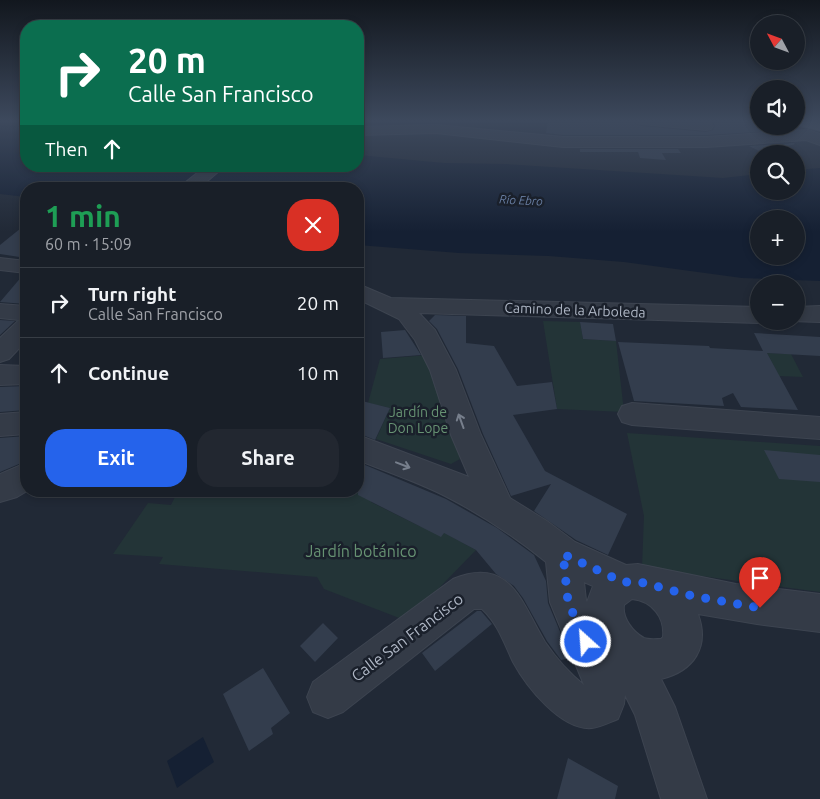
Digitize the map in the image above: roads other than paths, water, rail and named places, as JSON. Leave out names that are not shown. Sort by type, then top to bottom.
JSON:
[{"type":"street","points":[[195,182],[208,172]]},
{"type":"street","points":[[0,264],[20,266]]},
{"type":"street","points":[[364,294],[407,314],[426,336],[435,352],[466,435],[498,508]]},
{"type":"street","name":"Camino de la Arboleda","points":[[390,305],[750,315]]},
{"type":"street","points":[[0,311],[20,313]]},
{"type":"street","points":[[805,314],[820,314]]},
{"type":"street","points":[[0,353],[20,332]]},
{"type":"street","points":[[0,375],[20,375]]},
{"type":"street","points":[[632,414],[819,417]]},
{"type":"street","points":[[0,425],[20,423]]},
{"type":"street","points":[[364,449],[456,486],[498,508],[535,532],[621,603],[636,672],[654,707],[684,799]]},
{"type":"street","points":[[456,486],[470,485],[478,479],[480,465]]},
{"type":"street","points":[[0,488],[6,488],[20,480]]},
{"type":"street","name":"Calle San Francisco","points":[[328,697],[466,592],[476,590],[489,592],[508,610],[540,668],[565,696],[575,703],[588,708],[597,708],[603,704],[605,685],[568,602],[563,554]]},
{"type":"street","points":[[621,603],[652,585],[672,601],[683,623],[679,644],[654,707]]},
{"type":"street","points":[[621,603],[693,596],[738,604],[820,613]]},
{"type":"street","points":[[621,603],[626,650],[638,657],[652,660],[664,659],[708,616],[738,604]]},
{"type":"water","name":"Río Ebro","points":[[0,157],[20,157],[20,172],[364,172],[364,157],[383,157],[444,163],[505,164],[723,178],[750,175],[750,200],[805,200],[805,169],[820,168],[820,281],[805,280],[805,275],[750,275],[750,278],[742,278],[624,262],[364,245],[364,182],[20,182],[20,196],[0,194]]},
{"type":"water","points":[[203,737],[214,762],[177,788],[167,761]]},
{"type":"park label","name":"Jardín de Don Lope","points":[[418,420]]},
{"type":"park label","name":"Jardín botánico","points":[[361,551]]}]
